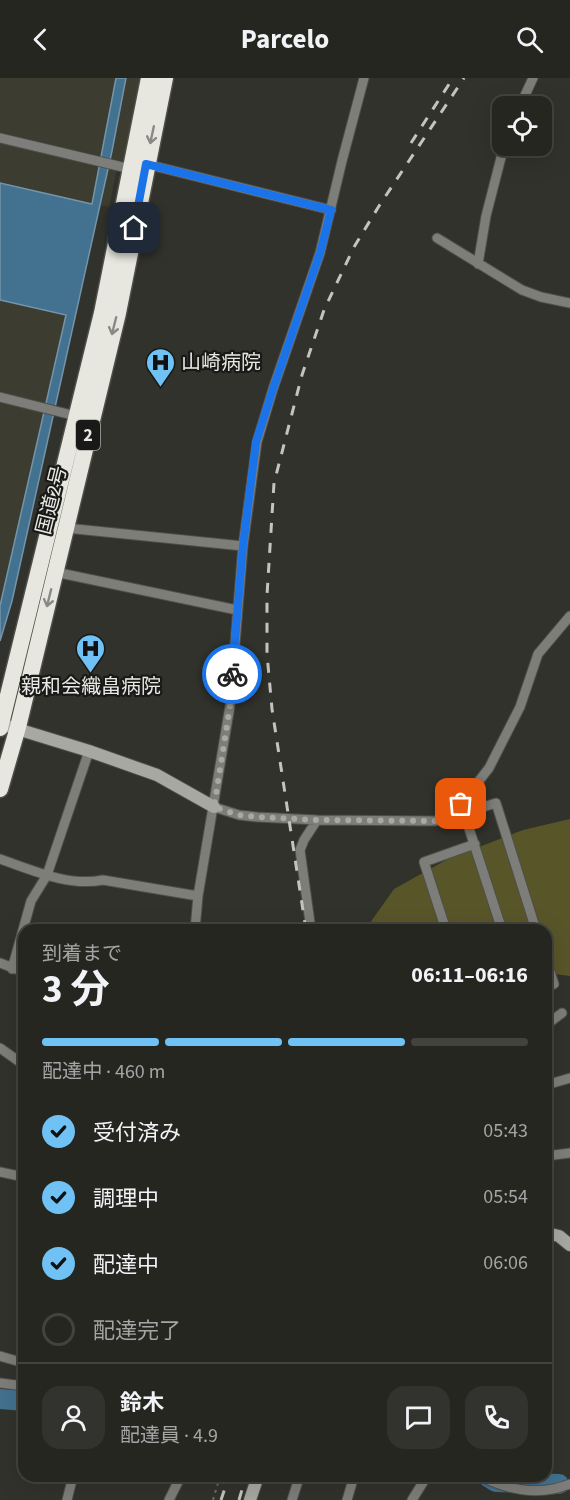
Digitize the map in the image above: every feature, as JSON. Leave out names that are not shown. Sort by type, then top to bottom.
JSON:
[{"type":"highway","name":"国道2号","points":[[6,726],[55,572],[118,313],[149,78]]},
{"type":"highway","name":"国道2号","points":[[0,789],[6,726],[76,416],[138,166],[165,78]]},
{"type":"street","points":[[196,924],[198,896],[230,706],[243,546],[256,442],[320,253],[364,78]]},
{"type":"street","points":[[525,96],[533,78]]},
{"type":"street","points":[[0,138],[112,166],[138,166],[331,210]]},
{"type":"street","points":[[478,264],[486,216],[501,156]]},
{"type":"street","points":[[437,238],[522,290],[570,303]]},
{"type":"street","points":[[0,397],[76,416]]},
{"type":"street","points":[[66,528],[243,546]]},
{"type":"street","points":[[55,572],[237,610]]},
{"type":"street","points":[[463,809],[504,741],[520,707],[538,654],[570,616]]},
{"type":"street","points":[[6,726],[89,751],[157,775],[214,807],[239,815],[317,820],[435,821],[463,809],[496,803],[534,924]]},
{"type":"street","points":[[25,924],[31,901],[47,875],[89,751]]},
{"type":"street","points":[[463,809],[500,924]]},
{"type":"street","points":[[310,924],[300,850],[317,820]]},
{"type":"street","points":[[444,924],[424,862],[475,844]]},
{"type":"street","points":[[0,859],[47,875],[90,883],[103,880],[198,896]]},
{"type":"street","points":[[12,969],[18,948]]},
{"type":"street","points":[[0,963],[18,970]]},
{"type":"street","points":[[552,1020],[562,1013]]},
{"type":"street","points":[[0,1048],[18,1061]]},
{"type":"street","points":[[552,1083],[570,1078]]},
{"type":"street","points":[[552,1155],[570,1153]]},
{"type":"street","points":[[0,1172],[18,1176]]},
{"type":"street","points":[[552,1234],[559,1236],[570,1245]]},
{"type":"street","points":[[0,1356],[18,1361]]},
{"type":"street","points":[[0,1383],[18,1385]]},
{"type":"street","points":[[67,1500],[72,1482]]},
{"type":"street","points":[[169,1500],[178,1482]]},
{"type":"street","points":[[250,1500],[256,1482]]},
{"type":"street","points":[[292,1500],[298,1482]]},
{"type":"street","points":[[347,1500],[352,1482]]},
{"type":"street","points":[[412,1500],[423,1482]]},
{"type":"street","points":[[493,1482],[529,1491],[557,1489],[570,1484]]},
{"type":"street","points":[[553,1500],[557,1489]]},
{"type":"path","points":[[213,1500],[218,1482]]},
{"type":"shaded area","points":[[0,78],[140,78],[124,161],[118,163],[109,207],[0,183]]},
{"type":"shaded area","points":[[0,300],[66,314],[0,606]]},
{"type":"shaded area","points":[[570,819],[570,976],[552,974],[552,924],[369,924],[394,889],[448,859],[523,830]]},
{"type":"water","points":[[116,78],[126,78],[112,151],[12,601],[0,641],[0,606],[66,315],[0,300],[0,183],[92,204]]},
{"type":"waterway","points":[[0,1399],[18,1400]]},
{"type":"waterway","points":[[496,1482],[559,1484]]},
{"type":"railway","points":[[411,143],[453,78]]},
{"type":"railway","points":[[305,924],[272,709],[267,654],[267,595],[274,483],[302,375],[324,310],[354,247],[464,78]]},
{"type":"railway","points":[[221,1500],[227,1482]]},
{"type":"railway","points":[[239,1500],[244,1482]]},
{"type":"way so far","points":[[232,674],[230,706],[214,807],[239,815],[257,817],[435,821],[449,816],[461,804]]},
{"type":"place","name":"山崎病院","points":[[160,388]]},
{"type":"place","name":"親和会織畠病院","points":[[91,674]]},
{"type":"route","points":[[134,228],[146,164],[331,210],[320,253],[256,442],[243,546],[232,674]]}]
